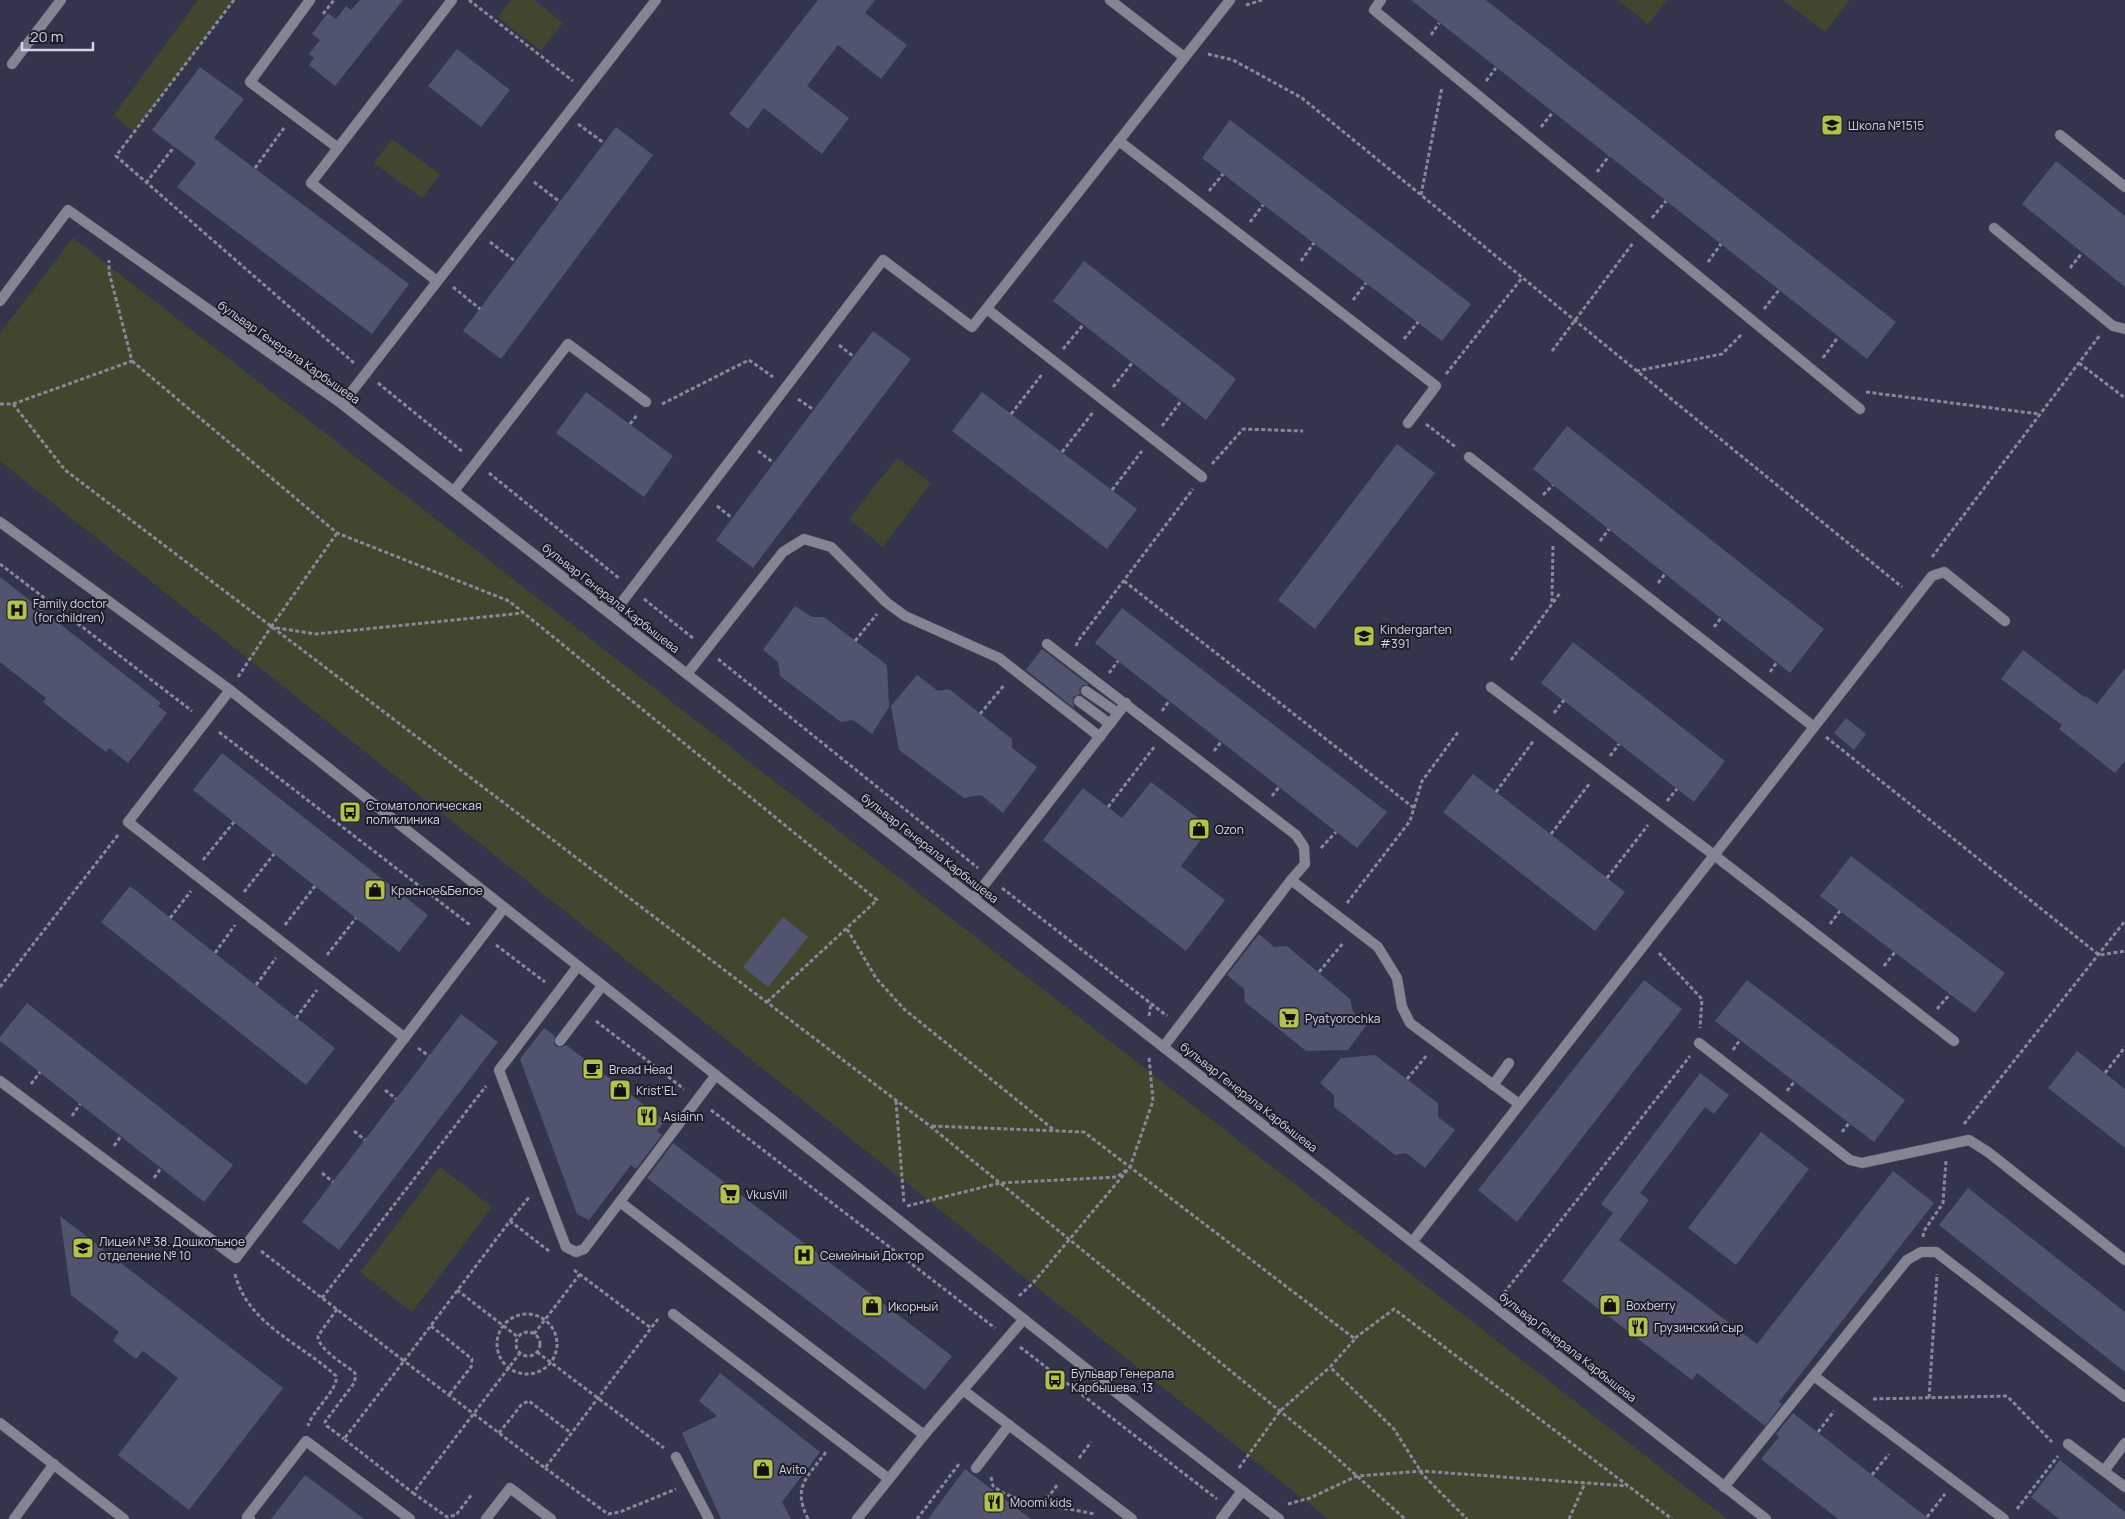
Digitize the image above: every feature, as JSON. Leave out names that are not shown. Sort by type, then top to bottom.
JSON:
[{"type":"street","points":[[12,64],[61,0]]},
{"type":"street","points":[[310,0],[250,82],[338,148]]},
{"type":"street","points":[[439,279],[311,183],[452,0]]},
{"type":"street","points":[[342,404],[656,0]]},
{"type":"street","points":[[1110,0],[1187,53]]},
{"type":"street","points":[[612,615],[883,260],[972,327],[1230,0]]},
{"type":"street","points":[[1381,0],[1374,10],[1860,409]]},
{"type":"street","points":[[2060,135],[2125,187]]},
{"type":"street","points":[[1119,141],[1436,386],[1411,419]]},
{"type":"street","name":"бульвар Генерала Карбышева","points":[[0,301],[68,210],[342,404],[1766,1519]]},
{"type":"street","points":[[1994,228],[2110,323],[2125,329]]},
{"type":"street","points":[[987,309],[1202,477]]},
{"type":"street","points":[[454,491],[568,344],[646,402]]},
{"type":"street","points":[[1470,457],[1814,727]]},
{"type":"street","points":[[0,522],[230,690],[602,986],[1279,1519]]},
{"type":"street","points":[[687,674],[783,552],[804,539],[831,548],[886,602],[905,616],[998,658],[1100,737]]},
{"type":"street","points":[[1413,1241],[1932,576],[1944,572],[2006,621]]},
{"type":"street","points":[[1047,644],[1296,835],[1304,847],[1305,864],[1164,1046]]},
{"type":"street","points":[[1491,687],[1714,855],[1954,1041]]},
{"type":"street","points":[[230,690],[128,822],[405,1038]]},
{"type":"street","points":[[1086,691],[1118,713]]},
{"type":"street","points":[[1079,701],[1110,724]]},
{"type":"street","points":[[974,898],[1126,703]]},
{"type":"street","points":[[1291,880],[1378,947],[1397,978],[1402,1007],[1410,1023],[1519,1104]]},
{"type":"street","points":[[0,1081],[236,1258],[504,908]]},
{"type":"street","points":[[578,966],[499,1070],[563,1244],[571,1251],[576,1252],[584,1249],[716,1076]]},
{"type":"street","points":[[560,1041],[602,986]]},
{"type":"street","points":[[1699,1043],[1850,1160],[1862,1163],[1969,1140],[1988,1152],[2125,1260]]},
{"type":"street","points":[[1493,1084],[1509,1063]]},
{"type":"street","points":[[620,1202],[924,1435]]},
{"type":"street","points":[[1724,1487],[1907,1260],[1921,1252],[1936,1252],[2125,1397]]},
{"type":"street","points":[[673,1314],[889,1479]]},
{"type":"street","points":[[857,1519],[924,1435],[1024,1319]]},
{"type":"street","points":[[1814,1376],[2004,1519]]},
{"type":"street","points":[[963,1390],[1132,1519]]},
{"type":"street","points":[[0,1423],[124,1519]]},
{"type":"street","points":[[976,1468],[1009,1425]]},
{"type":"street","points":[[250,1519],[247,1517],[306,1441],[410,1519]]},
{"type":"street","points":[[2104,1471],[2125,1443]]},
{"type":"street","points":[[2065,1448],[2125,1486]]},
{"type":"street","points":[[676,1458],[709,1519]]},
{"type":"street","points":[[14,1519],[54,1464]]},
{"type":"street","points":[[486,1519],[510,1488],[551,1519]]},
{"type":"street","points":[[1221,1519],[1242,1491]]},
{"type":"path","points":[[116,156],[234,0]]},
{"type":"path","points":[[469,0],[585,91]]},
{"type":"path","points":[[1187,53],[1233,60],[1302,98],[1906,591]]},
{"type":"path","points":[[1421,195],[1445,68]]},
{"type":"path","points":[[255,168],[293,115]]},
{"type":"path","points":[[566,115],[604,143]]},
{"type":"path","points":[[146,183],[174,147]]},
{"type":"path","points":[[522,172],[560,202]]},
{"type":"path","points":[[1552,351],[1642,231]]},
{"type":"path","points":[[476,232],[515,261]]},
{"type":"path","points":[[109,239],[108,272],[132,361],[337,533],[509,601],[877,900],[766,1002]]},
{"type":"path","points":[[1698,276],[1721,244]]},
{"type":"path","points":[[1436,386],[1522,278]]},
{"type":"path","points":[[439,279],[480,308]]},
{"type":"path","points":[[1342,314],[1366,283]]},
{"type":"path","points":[[1636,371],[1722,354],[1754,322],[1779,290]]},
{"type":"path","points":[[1393,353],[1418,322]]},
{"type":"path","points":[[1930,560],[2039,414],[2110,323]]},
{"type":"path","points":[[1814,371],[1838,336]]},
{"type":"path","points":[[646,402],[657,407],[749,360],[786,387]]},
{"type":"path","points":[[0,404],[13,404],[132,361]]},
{"type":"path","points":[[2079,363],[2125,398]]},
{"type":"path","points":[[1862,391],[2039,414]]},
{"type":"path","points":[[13,404],[64,470],[930,1126],[1280,1411],[1405,1519]]},
{"type":"path","points":[[1411,419],[1470,457]]},
{"type":"path","points":[[1071,661],[1078,641],[1202,477],[1243,429],[1303,431]]},
{"type":"path","points":[[1552,603],[1554,524]]},
{"type":"path","points":[[230,690],[271,627],[337,533]]},
{"type":"path","points":[[0,564],[558,992]]},
{"type":"path","points":[[1124,581],[1414,808]]},
{"type":"path","points":[[1511,660],[1560,592]]},
{"type":"path","points":[[855,641],[886,602]]},
{"type":"path","points":[[271,627],[316,634],[523,613]]},
{"type":"path","points":[[980,714],[1016,671]]},
{"type":"path","points":[[1496,792],[1544,726]]},
{"type":"path","points":[[1814,727],[2099,955],[2125,951]]},
{"type":"path","points":[[1338,916],[1410,821],[1422,781],[1459,731]]},
{"type":"path","points":[[1108,807],[1165,734]]},
{"type":"path","points":[[1551,834],[1600,769]]},
{"type":"path","points":[[1607,878],[1658,813]]},
{"type":"path","points":[[0,987],[128,822]]},
{"type":"path","points":[[170,918],[234,822]]},
{"type":"path","points":[[234,905],[274,854]]},
{"type":"path","points":[[276,937],[315,886]]},
{"type":"path","points":[[215,953],[244,913]]},
{"type":"path","points":[[317,969],[356,918]]},
{"type":"path","points":[[1921,1252],[1924,1231],[1943,1203],[1947,1146],[2125,921]]},
{"type":"path","points":[[847,929],[876,978],[904,1009],[1054,1130]]},
{"type":"path","points":[[1319,972],[1354,929]]},
{"type":"path","points":[[1494,1305],[1699,1043],[1702,999],[1647,941]]},
{"type":"path","points":[[256,985],[286,945]]},
{"type":"path","points":[[296,1018],[327,977]]},
{"type":"path","points":[[991,1325],[1007,1306],[1033,1284],[1130,1167],[1153,1100],[1147,1033],[1151,1004]]},
{"type":"path","points":[[583,1012],[1229,1508]]},
{"type":"path","points":[[1407,1079],[1436,1043]]},
{"type":"path","points":[[2105,1073],[2125,1047]]},
{"type":"path","points":[[322,1298],[499,1070]]},
{"type":"path","points":[[896,1101],[904,1206],[1000,1183],[1117,1177],[1130,1167]]},
{"type":"path","points":[[930,1126],[1084,1132],[1355,1339]]},
{"type":"path","points":[[344,1439],[540,1182]]},
{"type":"path","points":[[510,1221],[557,1256]]},
{"type":"path","points":[[248,1242],[544,1468],[608,1514],[610,1519]]},
{"type":"path","points":[[1929,1398],[1938,1255]]},
{"type":"path","points":[[236,1258],[235,1272],[237,1283],[249,1306],[263,1320],[336,1376],[336,1384],[309,1421],[306,1441]]},
{"type":"path","points":[[544,1468],[651,1328],[572,1268]]},
{"type":"path","points":[[534,1334],[580,1274]]},
{"type":"path","points":[[457,1290],[518,1337]]},
{"type":"path","points":[[337,1309],[317,1340],[321,1346],[356,1375],[354,1383],[325,1422],[327,1426],[446,1517],[456,1514],[472,1494]]},
{"type":"path","points":[[1217,1499],[1280,1411],[1330,1367],[1355,1339],[1394,1310],[1672,1519]]},
{"type":"path","points":[[533,1314],[545,1320],[553,1329],[557,1340],[556,1352],[551,1362],[547,1367],[535,1374],[521,1374],[509,1368],[503,1362],[497,1348],[500,1332],[504,1326],[508,1321],[520,1315],[533,1314]]},
{"type":"path","points":[[431,1326],[472,1359],[471,1367],[449,1395]]},
{"type":"path","points":[[526,1332],[534,1334],[540,1344],[537,1352],[528,1356],[520,1353],[516,1347],[518,1337],[526,1332]]},
{"type":"path","points":[[537,1352],[676,1458]]},
{"type":"path","points":[[413,1493],[520,1353]]},
{"type":"path","points":[[1330,1367],[1394,1429],[1421,1471],[1467,1519]]},
{"type":"path","points":[[1818,1432],[1845,1399],[2007,1396],[2065,1448],[2015,1512]]},
{"type":"path","points":[[499,1433],[522,1404],[529,1401],[571,1433]]},
{"type":"path","points":[[808,1519],[802,1505],[800,1491],[836,1439]]},
{"type":"path","points":[[1872,1475],[1900,1441]]},
{"type":"path","points":[[917,1519],[962,1460]]},
{"type":"path","points":[[994,1471],[991,1474],[991,1483],[1008,1496],[1020,1500],[1096,1514]]},
{"type":"path","points":[[1267,1510],[1310,1498],[1357,1476],[1421,1471],[1629,1486]]},
{"type":"path","points":[[1927,1517],[1954,1482]]},
{"type":"path","points":[[608,1514],[620,1512],[690,1483]]},
{"type":"path","points":[[1569,1519],[1584,1483]]},
{"type":"green space","points":[[198,0],[234,0],[134,132],[114,115]]},
{"type":"green space","points":[[511,0],[534,0],[563,23],[541,51],[498,17]]},
{"type":"green space","points":[[1618,0],[1667,0],[1648,24]]},
{"type":"green space","points":[[1783,0],[1850,0],[1825,32]]},
{"type":"green space","points":[[392,139],[440,174],[422,198],[374,163]]},
{"type":"green space","points":[[73,238],[1727,1519],[1328,1519],[0,461],[0,333]]},
{"type":"green space","points":[[897,458],[931,483],[883,547],[849,519]]},
{"type":"green space","points":[[440,1167],[492,1207],[412,1312],[360,1272]]},
{"type":"building","points":[[360,0],[403,0],[335,86],[309,65],[314,58],[309,54],[320,40],[312,34],[328,13],[336,19],[346,6],[351,10]]},
{"type":"building","points":[[818,0],[875,0],[865,13],[907,45],[881,79],[838,45],[807,86],[849,118],[822,154],[764,108],[748,129],[729,114]]},
{"type":"building","points":[[1411,0],[1486,0],[1896,322],[1867,359]]},
{"type":"building","points":[[457,49],[510,90],[481,127],[428,86]]},
{"type":"building","points":[[200,67],[244,99],[214,138],[409,284],[372,334],[177,187],[196,163],[152,130]]},
{"type":"building","points":[[1230,120],[1471,304],[1442,341],[1202,158]]},
{"type":"building","points":[[616,127],[653,155],[501,359],[463,331]]},
{"type":"building","points":[[2056,161],[2125,216],[2125,287],[2022,204]]},
{"type":"building","points":[[1084,261],[1236,379],[1206,420],[1053,301]]},
{"type":"building","points":[[873,331],[911,359],[753,568],[716,540]]},
{"type":"building","points":[[586,392],[673,456],[644,497],[556,433]]},
{"type":"building","points":[[982,392],[1137,509],[1107,549],[952,431]]},
{"type":"building","points":[[1567,426],[1824,629],[1790,673],[1533,469]]},
{"type":"building","points":[[1397,444],[1435,473],[1315,629],[1278,600]]},
{"type":"building","points":[[0,577],[161,703],[158,706],[167,713],[128,763],[109,748],[106,752],[61,717],[43,702],[46,698],[0,662]]},
{"type":"building","points":[[795,606],[812,617],[824,617],[887,665],[889,707],[872,734],[853,720],[841,722],[780,676],[778,662],[763,650]]},
{"type":"building","points":[[1122,608],[1387,812],[1357,848],[1095,643]]},
{"type":"building","points":[[1573,642],[1725,761],[1694,802],[1541,683]]},
{"type":"building","points":[[1042,649],[1089,685],[1083,685],[1079,690],[1080,694],[1073,697],[1074,708],[1026,670]]},
{"type":"building","points":[[2023,650],[2084,697],[2097,704],[2125,668],[2125,761],[2115,773],[2059,729],[2062,725],[2001,679]]},
{"type":"building","points":[[917,675],[938,691],[949,689],[1012,739],[1012,748],[1037,767],[1003,813],[981,795],[964,798],[899,750],[891,706]]},
{"type":"building","points":[[1846,718],[1866,734],[1854,750],[1834,733]]},
{"type":"building","points":[[222,753],[428,915],[399,952],[193,790]]},
{"type":"building","points":[[1473,774],[1625,892],[1595,931],[1443,812]]},
{"type":"building","points":[[1151,782],[1210,827],[1181,866],[1225,900],[1186,951],[1043,840],[1083,788],[1122,818]]},
{"type":"building","points":[[1851,856],[2005,973],[1975,1013],[1820,896]]},
{"type":"building","points":[[130,886],[335,1048],[306,1085],[101,922]]},
{"type":"building","points":[[783,917],[808,937],[768,987],[743,967]]},
{"type":"building","points":[[1259,934],[1274,947],[1287,946],[1350,999],[1353,1012],[1368,1023],[1348,1050],[1306,1051],[1245,1002],[1244,989],[1227,975]]},
{"type":"building","points":[[1644,980],[1682,1009],[1517,1222],[1478,1190]]},
{"type":"building","points":[[1747,980],[1905,1100],[1874,1142],[1715,1021]]},
{"type":"building","points":[[27,1003],[233,1165],[204,1202],[0,1041],[0,1037]]},
{"type":"building","points":[[461,1014],[498,1042],[339,1250],[302,1222]]},
{"type":"building","points":[[544,1028],[555,1036],[554,1043],[556,1047],[566,1045],[665,1121],[657,1131],[662,1135],[636,1169],[631,1165],[589,1220],[577,1214],[520,1059]]},
{"type":"building","points":[[2077,1051],[2125,1089],[2125,1148],[2048,1088]]},
{"type":"building","points":[[1375,1055],[1438,1103],[1438,1117],[1455,1130],[1425,1168],[1406,1153],[1395,1155],[1334,1107],[1334,1095],[1320,1083],[1341,1058]]},
{"type":"building","points":[[1700,1073],[1729,1095],[1714,1114],[1705,1107],[1640,1193],[1649,1200],[1619,1240],[1757,1344],[1893,1171],[1934,1203],[1779,1402],[1782,1404],[1765,1426],[1697,1373],[1692,1380],[1562,1281],[1613,1213],[1601,1204]]},
{"type":"building","points":[[1761,1132],[1809,1169],[1736,1265],[1688,1228]]},
{"type":"building","points":[[673,1143],[952,1356],[925,1390],[647,1178]]},
{"type":"building","points":[[1968,1188],[2125,1312],[2125,1372],[1939,1225]]},
{"type":"building","points":[[60,1216],[283,1388],[189,1510],[118,1455],[178,1378],[143,1351],[136,1359],[113,1341],[119,1332],[71,1295]]},
{"type":"building","points":[[720,1373],[820,1452],[782,1502],[791,1519],[721,1519],[682,1433],[717,1416],[699,1401]]},
{"type":"building","points":[[1793,1413],[1929,1519],[1838,1519],[1761,1459],[1779,1437],[1776,1434]]},
{"type":"building","points":[[2060,1460],[2125,1512],[2125,1519],[2059,1519],[2031,1497]]},
{"type":"building","points":[[965,1469],[1031,1519],[928,1519]]},
{"type":"building","points":[[305,1475],[364,1519],[271,1519]]},
{"type":"place","name":"Школа №1515","points":[[1832,125]]},
{"type":"place","name":"Family doctor (for children)","points":[[17,610]]},
{"type":"place","name":"Kindergarten #391","points":[[1364,636]]},
{"type":"place","name":"Стоматологическая поликлиника","points":[[350,812]]},
{"type":"place","name":"Ozon","points":[[1199,829]]},
{"type":"place","name":"Красное&Белое","points":[[375,890]]},
{"type":"place","name":"Pyatyorochka","points":[[1289,1018]]},
{"type":"place","name":"Bread Head","points":[[593,1069]]},
{"type":"place","name":"Krist'EL","points":[[620,1090]]},
{"type":"place","name":"Asiainn","points":[[647,1116]]},
{"type":"place","name":"VkusVill","points":[[730,1194]]},
{"type":"place","name":"Лицей № 38. Дошкольное отделение № 10","points":[[83,1248]]},
{"type":"place","name":"Семейный Доктор","points":[[804,1255]]},
{"type":"place","name":"Boxberry","points":[[1610,1305]]},
{"type":"place","name":"Икорный","points":[[872,1306]]},
{"type":"place","name":"Грузинский сыр","points":[[1638,1327]]},
{"type":"place","name":"Бульвар Генерала Карбышева, 13","points":[[1055,1380]]},
{"type":"place","name":"Avito","points":[[763,1469]]},
{"type":"place","name":"Moomi kids","points":[[994,1502]]}]
